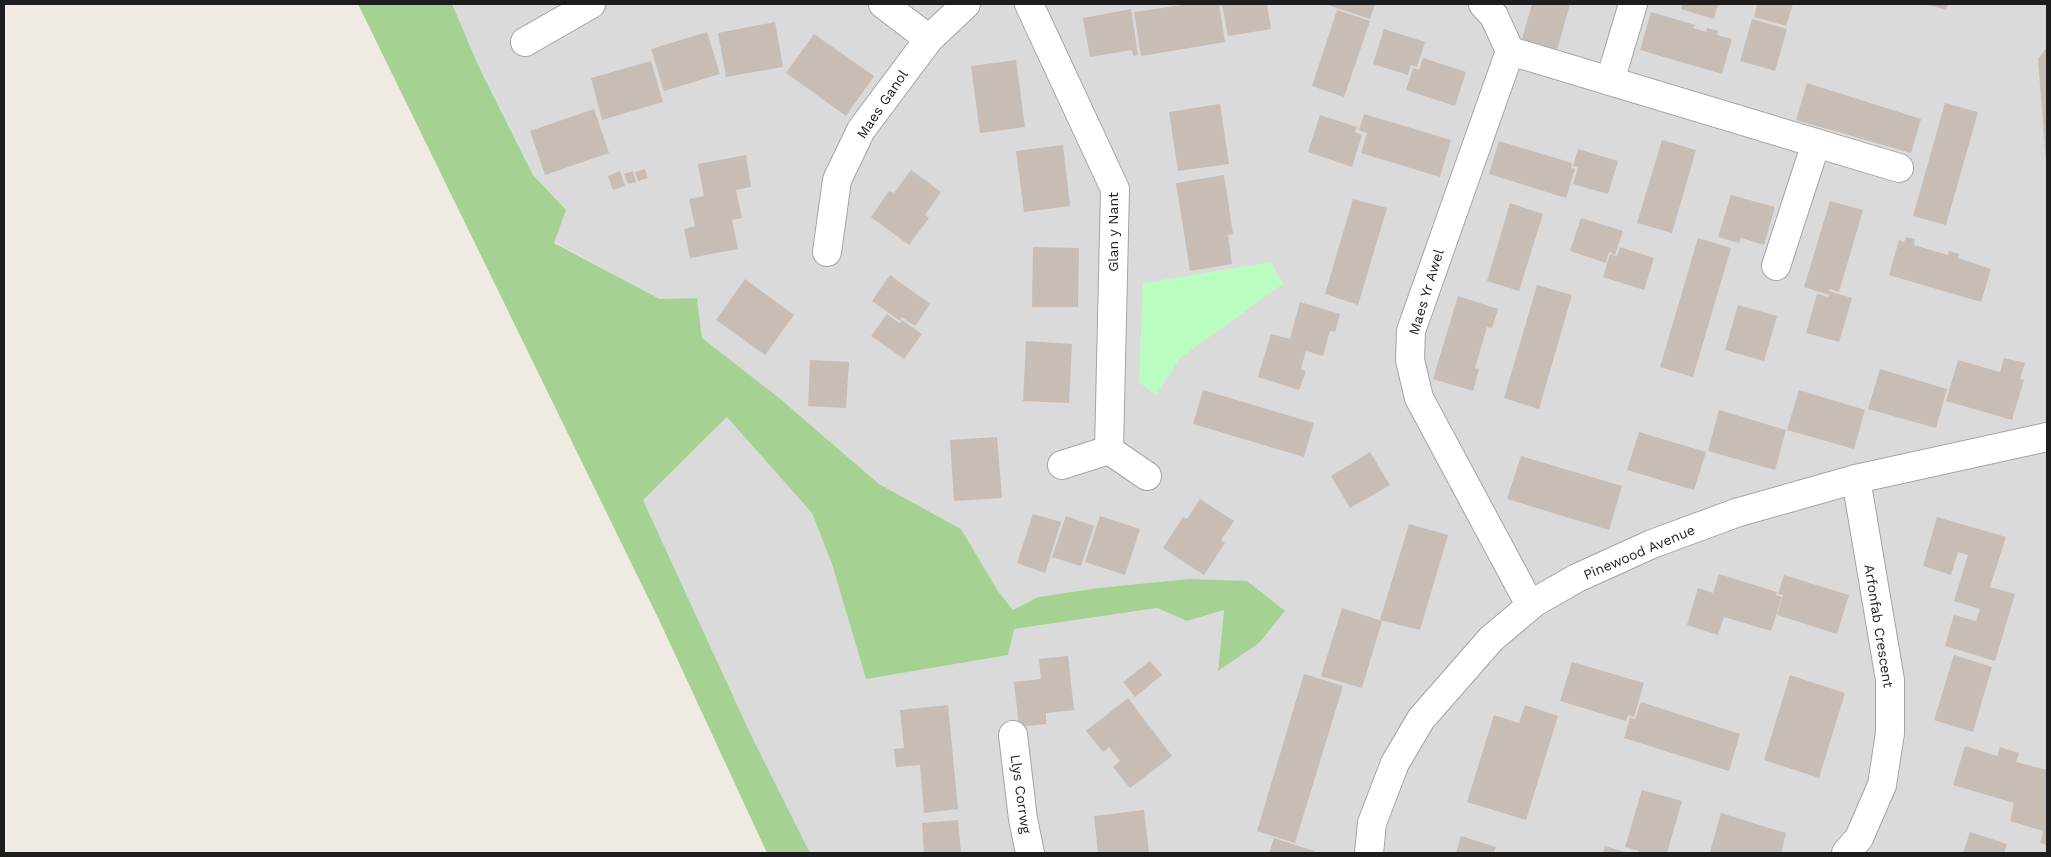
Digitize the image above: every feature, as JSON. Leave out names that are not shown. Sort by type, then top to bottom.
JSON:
[{"type":"street","points":[[525,42],[590,4]]},
{"type":"street","points":[[883,4],[929,39]]},
{"type":"street","name":"Maes Ganol","points":[[827,252],[837,180],[861,130],[929,39],[966,4]]},
{"type":"street","name":"Glan y Nant","points":[[1029,4],[1115,189],[1109,450]]},
{"type":"street","points":[[1483,4],[1494,16],[1510,51],[1899,168]]},
{"type":"street","points":[[1610,82],[1633,4]]},
{"type":"street","name":"Maes Yr Awel","points":[[1510,51],[1411,331],[1410,360],[1419,398],[1530,605]]},
{"type":"street","points":[[1776,266],[1816,143]]},
{"type":"street","name":"Pinewood Avenue","points":[[1370,853],[1372,823],[1395,763],[1422,719],[1491,639],[1530,605],[1577,578],[1652,544],[1736,513],[1856,479],[2047,437]]},
{"type":"street","points":[[1062,465],[1109,450],[1147,476]]},
{"type":"street","name":"Arfonfab Crescent","points":[[1846,853],[1859,838],[1882,785],[1890,733],[1890,680],[1856,479]]},
{"type":"street","name":"Llys Corrwg","points":[[1013,735],[1023,819],[1030,853]]},
{"type":"shaded area","points":[[452,4],[2047,4],[2047,853],[810,853],[751,735],[643,500],[728,416],[812,513],[833,567],[1014,629],[1157,608],[1187,621],[1224,610],[1218,670],[1285,611],[1188,579],[1098,588],[1038,597],[1013,610],[998,591],[961,529],[879,484],[778,397],[702,338],[697,298],[660,299],[554,242],[566,210],[533,175],[479,67]]},
{"type":"green space","points":[[358,4],[452,4],[479,67],[533,175],[566,210],[554,243],[660,299],[697,298],[702,338],[778,397],[879,484],[961,529],[998,591],[1013,610],[1038,597],[1098,588],[1188,579],[1247,581],[1285,611],[1259,643],[1218,671],[1224,610],[1187,621],[1157,608],[1014,629],[1008,655],[866,679],[833,567],[812,513],[727,417],[643,500],[751,735],[810,853],[767,853],[660,622]]},
{"type":"green space","points":[[1271,262],[1283,284],[1180,358],[1156,395],[1139,382],[1143,283]]},
{"type":"building","points":[[1189,4],[1219,4],[1225,42],[1141,56],[1134,12]]},
{"type":"building","points":[[1222,4],[1267,4],[1271,29],[1228,36]]},
{"type":"building","points":[[1325,4],[1375,4],[1370,19]]},
{"type":"building","points":[[1532,4],[1570,4],[1557,50],[1522,39]]},
{"type":"building","points":[[1682,4],[1718,4],[1714,19],[1681,9]]},
{"type":"building","points":[[1757,4],[1793,4],[1786,26],[1754,17]]},
{"type":"building","points":[[1925,4],[1948,4],[1946,10]]},
{"type":"building","points":[[1131,9],[1138,55],[1133,56],[1132,50],[1090,57],[1083,18]]},
{"type":"building","points":[[1337,10],[1370,21],[1344,97],[1312,86]]},
{"type":"building","points":[[1651,12],[1695,25],[1693,28],[1706,32],[1707,28],[1718,31],[1717,35],[1732,39],[1722,74],[1640,50]]},
{"type":"building","points":[[1752,19],[1787,29],[1775,71],[1740,61]]},
{"type":"building","points":[[775,22],[783,67],[726,77],[718,33]]},
{"type":"building","points":[[1384,29],[1425,42],[1417,67],[1411,65],[1408,75],[1373,64]]},
{"type":"building","points":[[707,32],[720,74],[664,91],[651,49]]},
{"type":"building","points":[[814,34],[874,76],[846,116],[786,73]]},
{"type":"building","points":[[2047,47],[2047,161],[2046,161],[2038,59]]},
{"type":"building","points":[[1423,58],[1466,72],[1455,106],[1406,90],[1413,68],[1419,70]]},
{"type":"building","points":[[1016,60],[1025,127],[980,133],[971,66]]},
{"type":"building","points":[[651,61],[663,102],[602,120],[591,78]]},
{"type":"building","points":[[1807,83],[1921,119],[1911,153],[1796,120]]},
{"type":"building","points":[[1945,103],[1978,112],[1946,225],[1913,216]]},
{"type":"building","points":[[1220,104],[1229,164],[1178,171],[1169,112]]},
{"type":"building","points":[[594,109],[609,153],[545,175],[530,131]]},
{"type":"building","points":[[1364,114],[1451,140],[1440,177],[1361,153],[1367,133],[1359,130]]},
{"type":"building","points":[[1320,115],[1357,127],[1355,132],[1362,135],[1352,167],[1308,152]]},
{"type":"building","points":[[1662,140],[1696,150],[1672,233],[1637,223]]},
{"type":"building","points":[[1499,141],[1572,163],[1571,168],[1575,169],[1566,198],[1489,174]]},
{"type":"building","points":[[1063,145],[1070,206],[1024,212],[1016,151]]},
{"type":"building","points":[[1578,149],[1618,161],[1608,194],[1573,184],[1578,167],[1573,166]]},
{"type":"building","points":[[746,155],[751,187],[736,190],[742,218],[732,220],[738,249],[690,258],[684,229],[695,226],[689,199],[704,196],[698,164]]},
{"type":"building","points":[[645,169],[648,178],[638,181],[635,172]]},
{"type":"building","points":[[911,170],[941,192],[925,215],[929,218],[909,245],[871,217],[889,191],[894,193]]},
{"type":"building","points":[[620,171],[625,186],[613,190],[608,176]]},
{"type":"building","points":[[633,171],[636,182],[628,184],[624,174]]},
{"type":"building","points":[[1224,175],[1233,234],[1228,235],[1232,264],[1190,271],[1176,183]]},
{"type":"building","points":[[1731,195],[1775,207],[1764,245],[1741,238],[1739,243],[1718,237]]},
{"type":"building","points":[[1353,199],[1387,208],[1358,305],[1325,294]]},
{"type":"building","points":[[1830,201],[1863,210],[1839,292],[1830,289],[1829,291],[1852,298],[1839,342],[1806,333],[1817,294],[1828,297],[1829,295],[1804,287]]},
{"type":"building","points":[[1510,203],[1543,214],[1519,291],[1487,281]]},
{"type":"building","points":[[1581,218],[1623,231],[1615,255],[1609,252],[1606,263],[1570,251]]},
{"type":"building","points":[[1906,237],[1915,239],[1914,245],[1948,255],[1949,251],[1959,254],[1958,258],[1991,269],[1981,302],[1889,275],[1899,240],[1904,242]]},
{"type":"building","points":[[1698,238],[1731,248],[1693,377],[1660,367]]},
{"type":"building","points":[[1033,247],[1079,248],[1078,307],[1032,307]]},
{"type":"building","points":[[1620,247],[1654,258],[1644,290],[1603,277],[1610,254],[1617,256]]},
{"type":"building","points":[[890,275],[930,304],[915,326],[902,317],[900,321],[872,301]]},
{"type":"building","points":[[745,279],[794,315],[765,355],[716,320]]},
{"type":"building","points":[[1537,285],[1572,295],[1539,409],[1504,398]]},
{"type":"building","points":[[1458,296],[1498,309],[1492,328],[1487,327],[1475,368],[1479,369],[1473,391],[1433,379]]},
{"type":"building","points":[[1300,302],[1340,314],[1335,332],[1330,331],[1323,356],[1306,351],[1301,369],[1306,371],[1299,390],[1258,377],[1271,334],[1290,339]]},
{"type":"building","points":[[1738,305],[1777,316],[1764,361],[1725,350]]},
{"type":"building","points":[[887,314],[899,323],[902,320],[922,334],[904,359],[871,336]]},
{"type":"building","points":[[1026,341],[1072,344],[1069,403],[1023,401]]},
{"type":"building","points":[[2004,358],[2025,363],[2020,379],[2024,380],[2012,420],[1946,401],[1958,360],[2000,372]]},
{"type":"building","points":[[810,360],[849,362],[846,408],[808,406]]},
{"type":"building","points":[[1880,369],[1947,389],[1936,428],[1868,409]]},
{"type":"building","points":[[1203,390],[1314,423],[1304,457],[1193,424]]},
{"type":"building","points":[[1799,390],[1865,410],[1854,449],[1787,430]]},
{"type":"building","points":[[1719,410],[1786,430],[1775,470],[1708,451]]},
{"type":"building","points":[[1639,432],[1706,452],[1694,490],[1627,470]]},
{"type":"building","points":[[997,437],[1002,498],[954,501],[950,440]]},
{"type":"building","points":[[1370,452],[1390,485],[1350,508],[1331,476]]},
{"type":"building","points":[[1521,456],[1622,486],[1609,530],[1507,499]]},
{"type":"building","points":[[1200,499],[1234,521],[1221,540],[1225,543],[1204,575],[1163,548],[1183,517],[1187,519]]},
{"type":"building","points":[[1033,514],[1061,522],[1045,573],[1017,563]]},
{"type":"building","points":[[1066,516],[1094,526],[1081,566],[1052,557]]},
{"type":"building","points":[[1100,516],[1140,529],[1125,575],[1085,562]]},
{"type":"building","points":[[1937,517],[2006,537],[1990,587],[2015,594],[1995,661],[1945,646],[1954,615],[1976,621],[1980,609],[1954,601],[1968,555],[1958,552],[1951,575],[1923,566]]},
{"type":"building","points":[[1409,524],[1448,535],[1420,630],[1380,620]]},
{"type":"building","points":[[1719,574],[1777,592],[1776,595],[1782,597],[1771,631],[1724,617],[1718,635],[1687,625],[1698,588],[1713,593]]},
{"type":"building","points":[[1784,575],[1849,595],[1837,634],[1777,615],[1783,595],[1778,594]]},
{"type":"building","points":[[1342,608],[1382,621],[1362,688],[1321,676]]},
{"type":"building","points":[[1954,655],[1992,667],[1973,732],[1934,720]]},
{"type":"building","points":[[1068,656],[1074,710],[1046,713],[1046,724],[1019,727],[1014,682],[1041,679],[1039,659]]},
{"type":"building","points":[[1150,661],[1162,675],[1135,697],[1123,682]]},
{"type":"building","points":[[1572,662],[1644,683],[1634,717],[1628,715],[1626,721],[1560,701]]},
{"type":"building","points":[[1304,674],[1343,686],[1295,843],[1257,831]]},
{"type":"building","points":[[1790,675],[1845,693],[1819,778],[1764,760]]},
{"type":"building","points":[[1128,698],[1172,756],[1130,788],[1113,767],[1120,761],[1109,747],[1103,752],[1086,731]]},
{"type":"building","points":[[1641,702],[1740,734],[1729,771],[1624,738],[1630,718],[1635,719]]},
{"type":"building","points":[[948,705],[958,809],[924,813],[920,765],[896,767],[894,749],[904,748],[900,710]]},
{"type":"building","points":[[1525,705],[1558,716],[1526,820],[1467,802],[1494,715],[1519,723]]},
{"type":"building","points":[[1965,746],[1997,756],[2000,747],[2019,753],[2016,762],[2047,770],[2047,845],[2040,843],[2043,831],[2010,821],[2014,803],[1953,785]]},
{"type":"building","points":[[1642,790],[1682,801],[1667,853],[1638,853],[1639,851],[1625,847]]},
{"type":"building","points":[[1144,810],[1149,853],[1098,853],[1094,816]]},
{"type":"building","points":[[1721,813],[1786,833],[1781,853],[1710,852]]},
{"type":"building","points":[[958,820],[961,853],[924,853],[922,823]]},
{"type":"building","points":[[1970,832],[2007,844],[2004,853],[1963,853]]},
{"type":"building","points":[[1461,836],[1496,847],[1494,853],[1456,853]]},
{"type":"building","points":[[1274,838],[1314,851],[1314,853],[1269,853]]},
{"type":"building","points":[[1605,846],[1628,853],[1603,853]]}]
